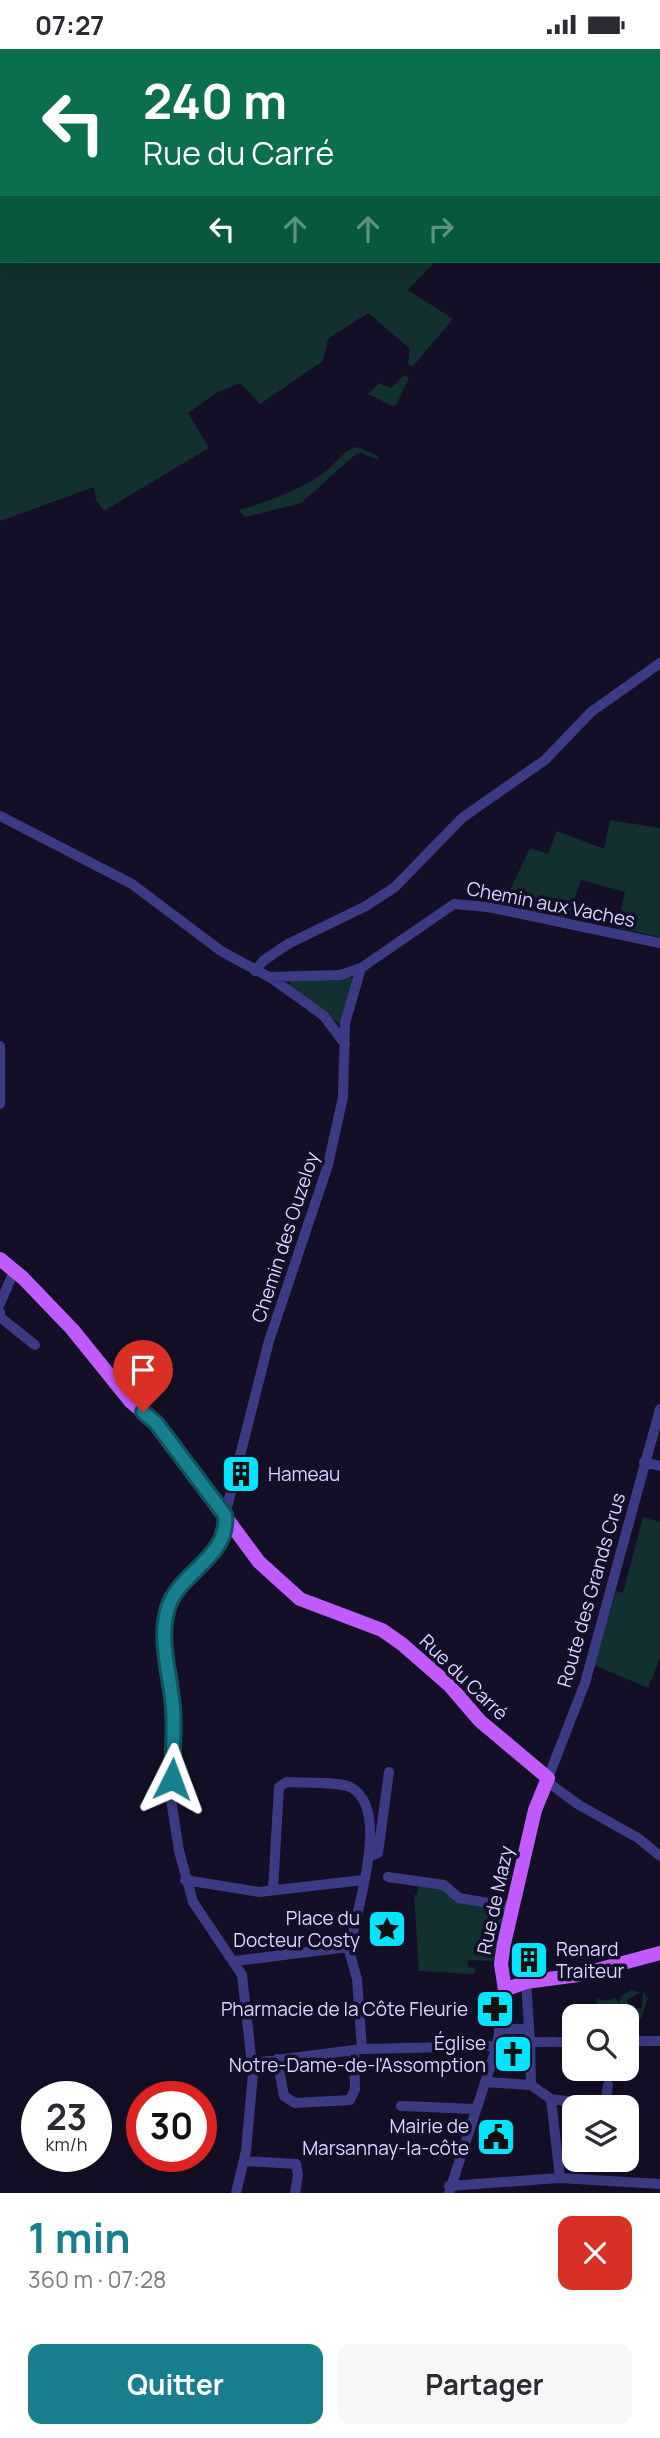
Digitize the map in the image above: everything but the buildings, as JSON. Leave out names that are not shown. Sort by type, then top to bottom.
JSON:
[{"type":"main road","name":"Rue du Carré","points":[[0,1259],[72,1329],[131,1402],[156,1423],[259,1562],[300,1599],[383,1630],[402,1644],[449,1685],[480,1721],[547,1780]]},
{"type":"main road","name":"Rue de Mazy","points":[[505,1990],[501,1964],[512,1907],[537,1801],[547,1780]]},
{"type":"main road","points":[[505,1990],[526,1982],[578,1975],[660,1953]]},
{"type":"street","points":[[255,971],[263,961],[288,944],[366,906],[395,887],[462,818],[545,760],[591,712],[660,663]]},
{"type":"street","name":"Chemin aux Vaches","points":[[0,816],[132,884],[203,938],[269,977],[340,975],[361,968],[454,904],[488,907],[660,943]]},
{"type":"street","name":"Chemin des Ouzeloy","points":[[236,2193],[244,2161],[253,2063],[242,1975],[193,1902],[185,1880],[171,1799],[173,1707],[164,1632],[169,1604],[211,1555],[226,1527],[225,1515],[269,1341],[328,1165],[343,1097],[349,1001],[361,968]]},
{"type":"street","points":[[269,977],[324,1016],[345,1044]]},
{"type":"street","points":[[0,1046],[0,1104]]},
{"type":"street","points":[[0,1304],[14,1271]]},
{"type":"street","points":[[0,1312],[1,1318],[36,1345]]},
{"type":"street","name":"Route des Grands Crus","points":[[547,1780],[585,1683],[660,1409]]},
{"type":"street","points":[[644,1462],[660,1467]]},
{"type":"street","points":[[369,1857],[378,1853],[389,1772]]},
{"type":"street","points":[[547,1780],[579,1805],[638,1838],[660,1856]]},
{"type":"street","points":[[273,1890],[279,1787],[287,1782],[350,1786],[360,1794],[368,1809],[372,1837],[354,1934],[348,1947],[357,1979],[358,2049],[355,2089],[350,2100],[295,2103],[284,2096],[276,2059]]},
{"type":"street","points":[[388,1877],[444,1885],[459,1898],[512,1907]]},
{"type":"street","points":[[185,1880],[259,1892],[362,1880]]},
{"type":"street","points":[[235,1961],[348,1947]]},
{"type":"street","points":[[526,1982],[531,2085]]},
{"type":"street","name":"Rue de Mazy","points":[[449,2189],[497,2046],[505,1990]]},
{"type":"street","points":[[501,2029],[529,2029]]},
{"type":"street","points":[[639,2041],[660,2041]]},
{"type":"street","points":[[530,2042],[562,2042]]},
{"type":"street","points":[[253,2063],[358,2049],[497,2046]]},
{"type":"street","points":[[485,2082],[531,2085],[551,2099],[606,2106],[608,2085]]},
{"type":"street","points":[[551,2099],[560,2178]]},
{"type":"street","points":[[401,2106],[476,2109]]},
{"type":"street","points":[[244,2161],[296,2164],[298,2175],[295,2193]]},
{"type":"street","points":[[449,2189],[560,2178],[660,2184]]},
{"type":"green space","points":[[0,263],[434,263],[408,290],[453,319],[413,366],[408,365],[410,349],[368,313],[328,339],[323,361],[260,404],[240,383],[216,393],[188,413],[209,448],[104,511],[96,500],[94,487],[0,521]]},
{"type":"green space","points":[[404,375],[409,378],[395,407],[368,394],[379,383],[391,388]]},
{"type":"green space","points":[[358,447],[378,456],[379,460],[361,453],[356,454],[301,503],[245,517],[239,510],[304,485],[324,473],[348,451]]},
{"type":"green space","points":[[610,820],[660,828],[660,937],[617,928],[625,892],[581,880],[567,919],[503,904],[530,848],[548,854],[557,831],[604,849]]},
{"type":"green space","points":[[353,978],[340,1025],[322,1009],[288,987],[292,981]]},
{"type":"green space","points":[[643,1517],[660,1522],[660,1658],[648,1688],[594,1665],[616,1591],[623,1593]]},
{"type":"green space","points":[[419,1883],[447,1889],[458,1899],[507,1907],[496,1961],[468,1960],[468,1967],[475,1968],[475,1973],[471,1974],[419,1971],[414,1895],[417,1895]]},
{"type":"green space","points":[[631,1990],[640,1992],[627,2000],[628,2004],[619,2004],[621,1996]]},
{"type":"green space","points":[[643,1991],[648,1999],[640,2020],[639,2008],[642,2008]]},
{"type":"green space","points":[[598,1998],[605,2001],[615,1998],[619,2004],[596,2004]]},
{"type":"place","name":"Hameau","points":[[241,1474]]},
{"type":"place","name":"Place du Docteur Costy","points":[[387,1929]]},
{"type":"place","name":"Renard Traiteur","points":[[529,1960]]},
{"type":"place","name":"Pharmacie de la Côte Fleurie","points":[[495,2009]]},
{"type":"place","name":"Église Notre-Dame-de-l'Assomption","points":[[513,2054]]},
{"type":"place","name":"Mairie de Marsannay-la-côte","points":[[496,2137]]},
{"type":"route","points":[[143,1412],[156,1423],[225,1515],[226,1527],[211,1555],[183,1584],[167,1610],[164,1632],[173,1707],[172,1779]]}]
